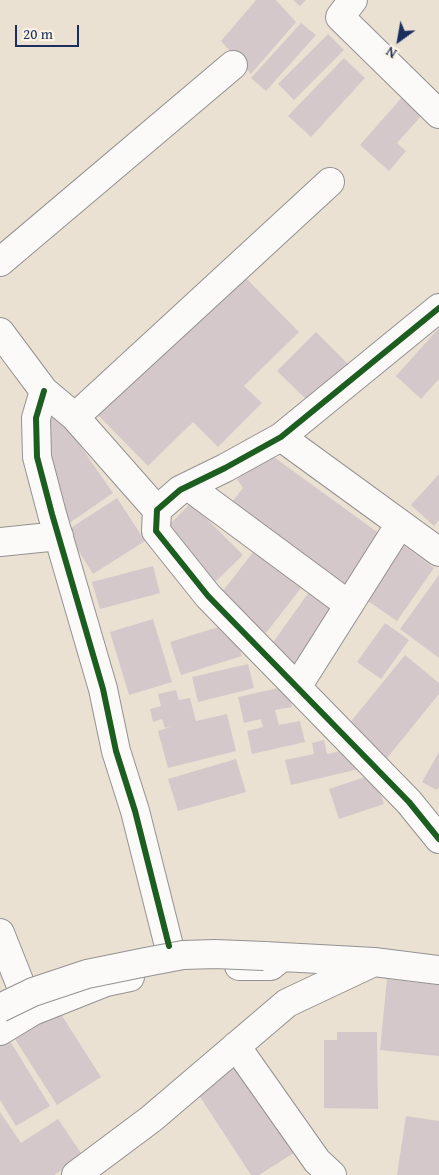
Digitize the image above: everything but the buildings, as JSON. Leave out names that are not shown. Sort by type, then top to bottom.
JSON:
[{"type":"street","points":[[353,0],[340,17],[439,114]]},
{"type":"street","points":[[0,262],[233,65]]},
{"type":"street","points":[[75,417],[330,182]]},
{"type":"street","points":[[157,510],[180,490],[281,437],[439,308]]},
{"type":"street","points":[[0,332],[44,391],[75,417],[157,510],[156,531],[208,596],[409,802],[439,839]]},
{"type":"street","points":[[44,391],[36,418],[37,457],[103,689],[116,751],[135,811],[170,946]]},
{"type":"street","points":[[281,437],[439,552]]},
{"type":"street","points":[[188,486],[349,605]]},
{"type":"street","points":[[297,687],[400,524]]},
{"type":"street","points":[[0,542],[58,536]]},
{"type":"street","points":[[0,934],[19,1002]]},
{"type":"street","points":[[0,1031],[19,1002],[126,956],[170,946],[234,945],[262,948],[273,957]]},
{"type":"street","points":[[0,1008],[33,992],[87,974],[183,955],[215,954],[374,962],[439,970]]},
{"type":"street","points":[[19,1002],[159,971],[212,966],[271,966],[273,957]]},
{"type":"street","points":[[76,1175],[151,1119],[287,1003],[374,962]]},
{"type":"street","points":[[236,1046],[317,1161],[332,1175]]},
{"type":"cycle path","points":[[439,308],[281,437],[180,490],[157,510],[156,531],[208,596],[409,802],[439,839]]},
{"type":"cycle path","points":[[44,391],[36,418],[37,457],[103,689],[116,751],[135,811],[169,946]]}]
